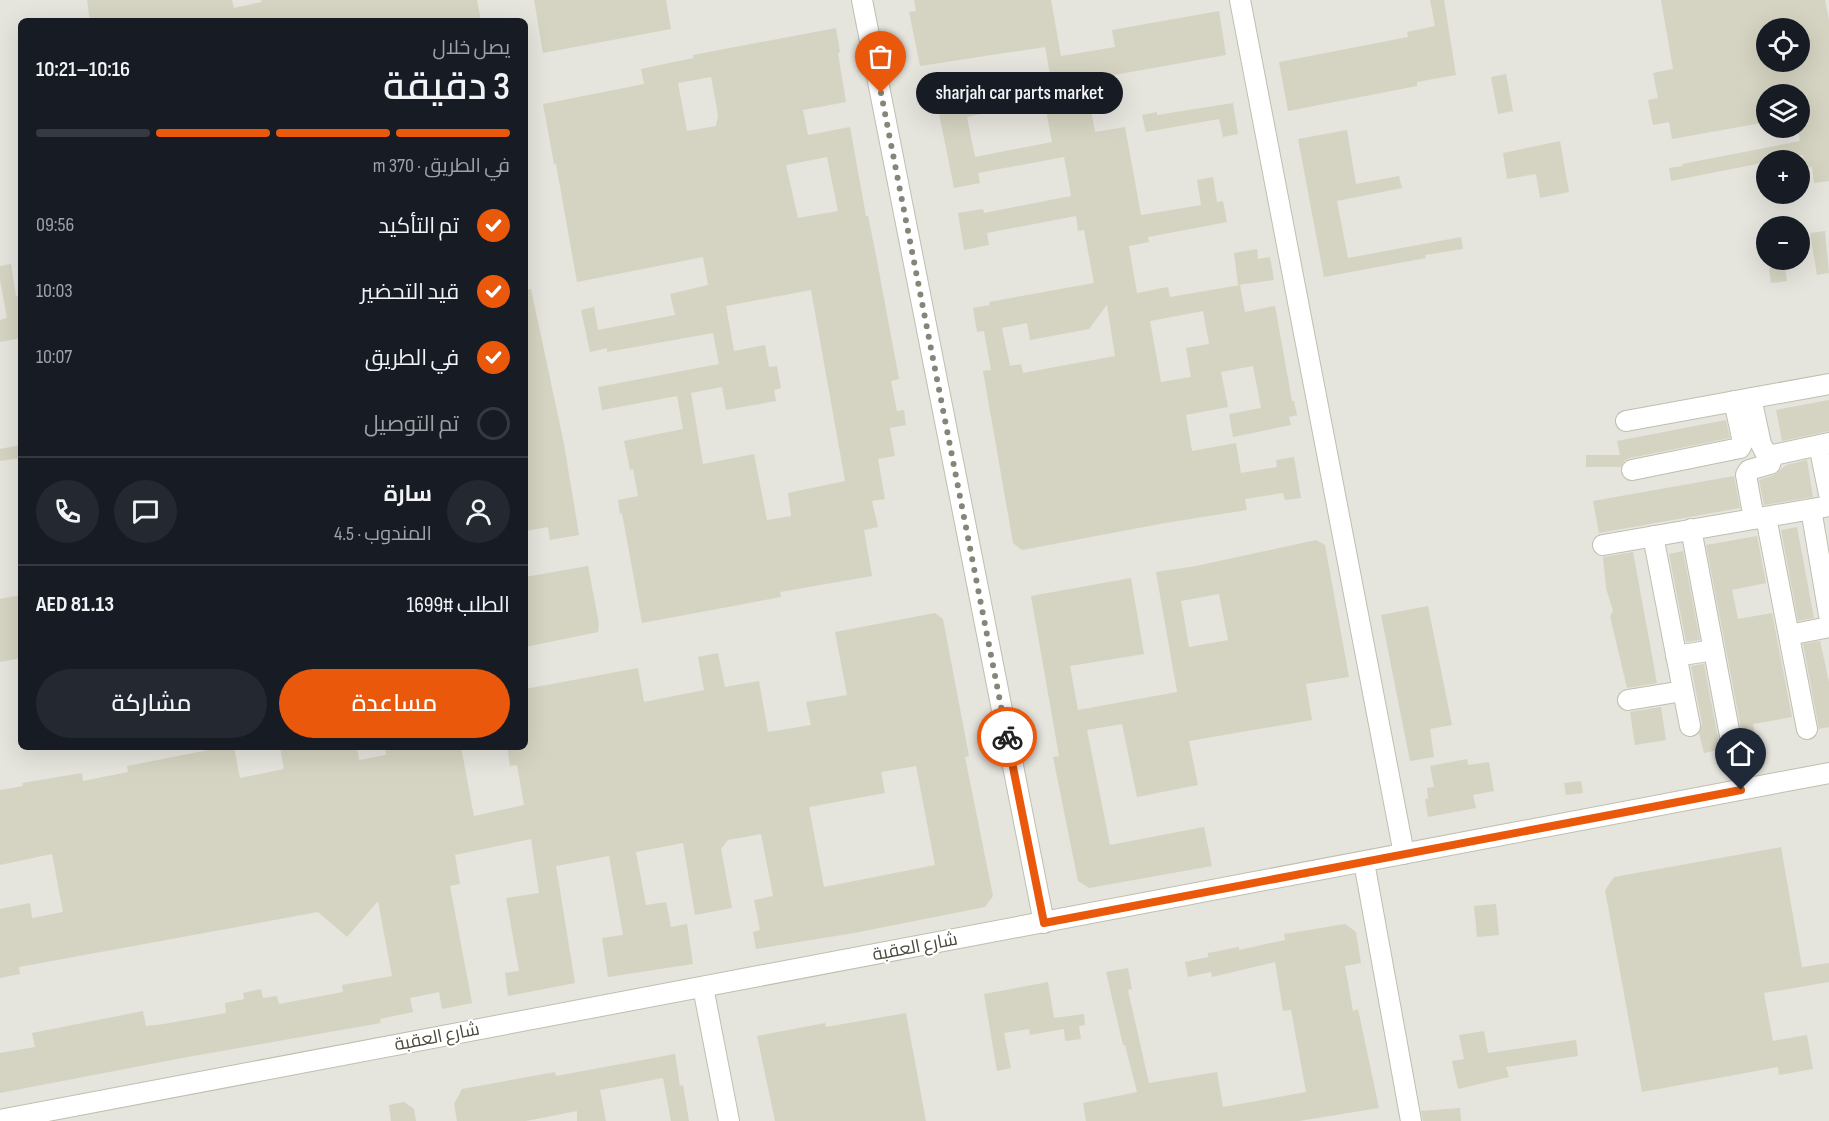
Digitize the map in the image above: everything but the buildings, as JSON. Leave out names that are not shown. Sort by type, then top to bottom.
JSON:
[{"type":"street","points":[[862,0],[1044,923]]},
{"type":"street","points":[[1240,0],[1404,854]]},
{"type":"street","points":[[1626,421],[1829,384]]},
{"type":"street","points":[[1742,399],[1762,448],[1769,454],[1824,444],[1829,494]]},
{"type":"street","points":[[1632,470],[1740,448],[1743,442],[1742,399]]},
{"type":"street","points":[[1773,455],[1770,464],[1749,470],[1746,475],[1760,518],[1789,635],[1807,729]]},
{"type":"street","points":[[1603,545],[1820,507],[1829,615]]},
{"type":"street","points":[[1691,530],[1731,741]]},
{"type":"street","points":[[1653,536],[1689,726]]},
{"type":"street","points":[[1789,635],[1829,627]]},
{"type":"street","points":[[1676,656],[1714,650]]},
{"type":"street","points":[[1628,700],[1683,690]]},
{"type":"street","name":"شارع العقبة","points":[[0,1120],[1829,772]]},
{"type":"street","points":[[1364,862],[1412,1121]]},
{"type":"street","points":[[703,987],[729,1121]]},
{"type":"shaded area","points":[[0,0],[1829,0],[1829,1121],[0,1121]]},
{"type":"way so far","points":[[881,93],[1007,737]]},
{"type":"place","name":"sharjah car parts market","points":[[881,93]]},
{"type":"route","points":[[1007,737],[1044,923],[1741,790]]}]
